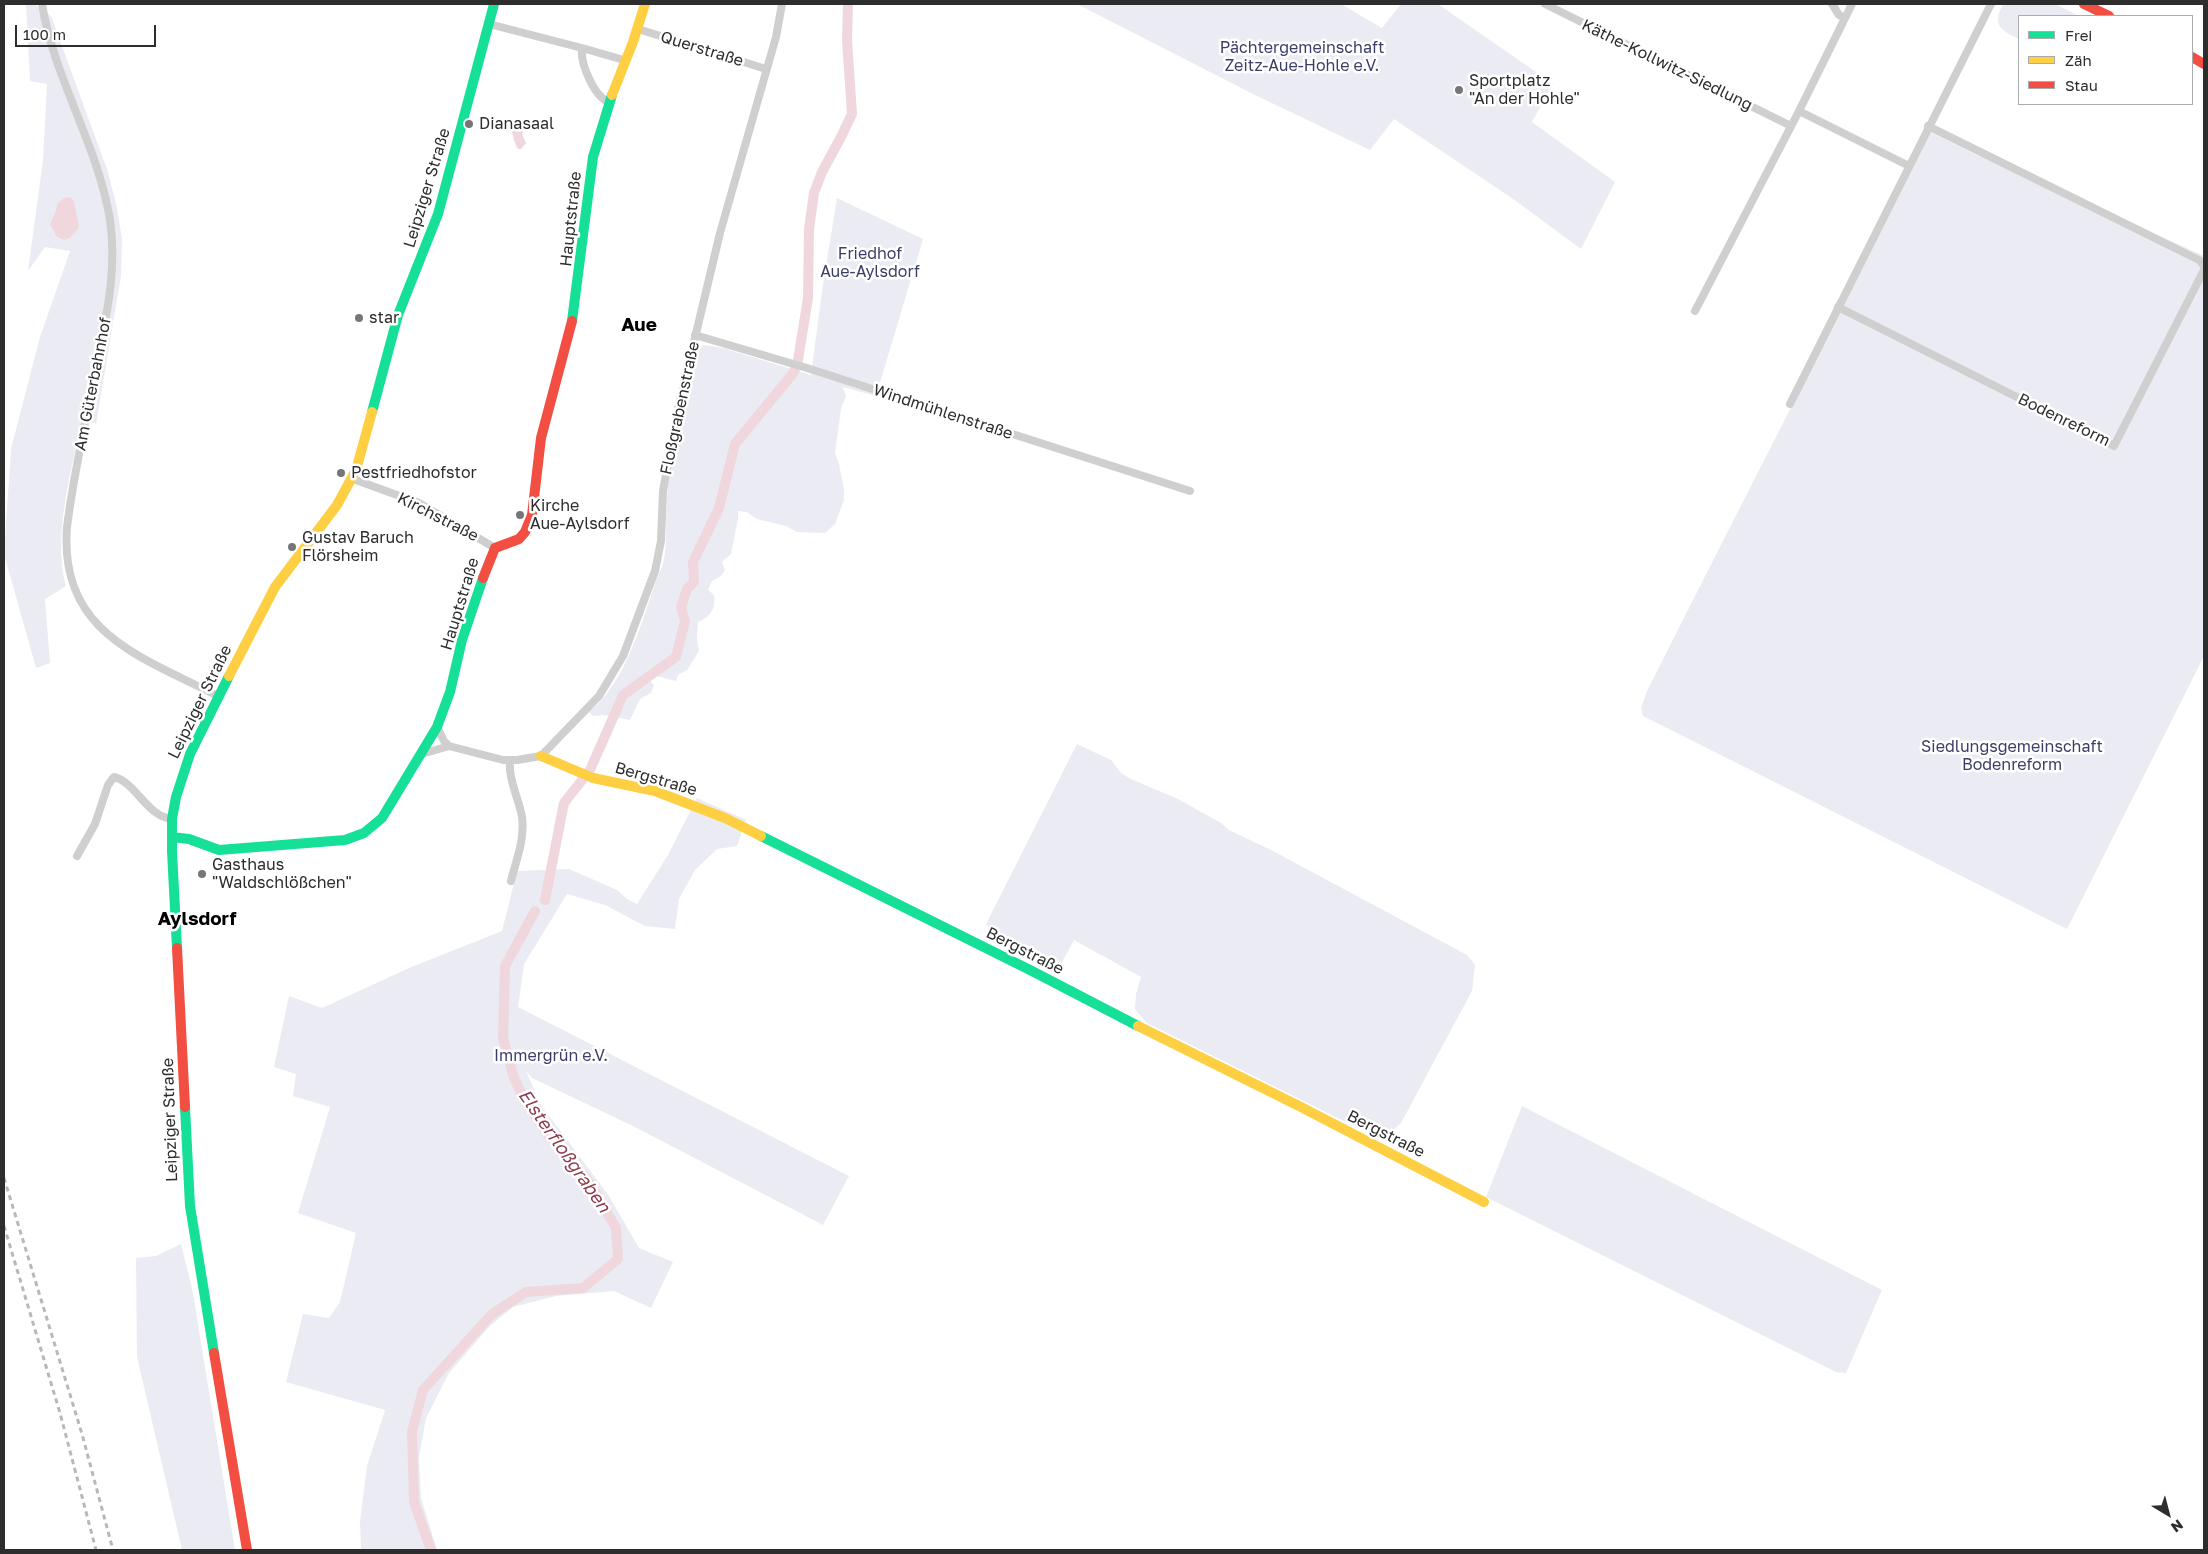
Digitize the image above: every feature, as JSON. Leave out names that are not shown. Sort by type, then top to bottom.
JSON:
[{"type":"street","name":"Am Güterbahnhof","points":[[42,4],[51,45],[101,185],[110,219],[113,250],[109,300],[67,527],[66,548],[69,574],[84,608],[95,624],[108,636],[131,652],[218,696]]},
{"type":"street","name":"Leipziger Straße","points":[[247,1550],[190,1206],[172,819],[176,797],[190,754],[275,587],[337,505],[352,479],[364,442],[396,322],[438,214],[494,4]]},
{"type":"street","name":"Hauptstraße","points":[[172,837],[195,840],[214,849],[233,850],[345,840],[371,829],[382,818],[422,754],[437,726],[450,692],[462,640],[482,577],[495,548],[519,540],[528,528],[537,498],[537,462],[541,435],[570,336],[579,281],[593,158],[609,102],[624,60],[638,29],[645,4]]},
{"type":"street","name":"Floßgrabenstraße","points":[[541,756],[590,706],[612,676],[629,642],[653,580],[661,541],[663,491],[669,453],[695,335],[720,233],[766,69],[782,4]]},
{"type":"street","name":"Käthe-Kollwitz-Siedlung","points":[[1545,4],[1791,126]]},
{"type":"street","points":[[1832,4],[1839,15],[1845,18]]},
{"type":"street","points":[[1696,311],[1852,4]]},
{"type":"street","points":[[1790,404],[1928,126],[1991,4]]},
{"type":"street","points":[[2084,4],[2107,15]]},
{"type":"street","points":[[489,24],[624,60]]},
{"type":"street","name":"Querstraße","points":[[638,29],[766,69]]},
{"type":"street","points":[[582,48],[582,58],[596,92],[603,100],[609,102]]},
{"type":"street","points":[[2193,58],[2204,64]]},
{"type":"street","points":[[1799,111],[1908,166]]},
{"type":"street","points":[[1928,126],[2199,260],[2204,266]]},
{"type":"street","name":"Bodenreform","points":[[1838,307],[2114,446],[2204,270]]},
{"type":"street","name":"Windmühlenstraße","points":[[695,335],[801,366],[1190,491]]},
{"type":"street","name":"Kirchstraße","points":[[352,479],[419,503],[495,548]]},
{"type":"street","points":[[437,726],[444,741],[449,746]]},
{"type":"street","points":[[422,754],[449,746],[510,760],[541,756]]},
{"type":"street","name":"Bergstraße","points":[[541,756],[593,778],[648,789],[725,818],[1041,975],[1136,1026],[1301,1107],[1484,1202]]},
{"type":"street","points":[[510,760],[510,771],[520,807],[523,827],[521,846],[511,881]]},
{"type":"street","points":[[77,856],[96,824],[108,785],[114,777],[122,780],[158,814],[172,819]]},
{"type":"green space","points":[[26,4],[34,4],[51,16],[108,172],[122,239],[121,276],[96,424],[82,418],[65,502],[61,546],[66,586],[45,599],[50,663],[36,668],[4,554],[11,449],[40,337],[70,251],[45,247],[28,271],[43,160],[47,84],[30,81]]},
{"type":"green space","name":"Pächtergemeinschaft Zeitz-Aue-Hohle e.V.","points":[[1077,4],[1341,4],[1382,28],[1401,4],[1438,4],[1553,84],[1532,122],[1615,182],[1581,249],[1513,199],[1394,119],[1370,150],[1253,94]]},
{"type":"green space","points":[[2003,4],[2055,4],[2077,15],[2018,15],[2018,38],[2007,33],[2000,26],[1998,17]]},
{"type":"green space","name":"Siedlungsgemeinschaft Bodenreform","points":[[1931,132],[1981,157],[1985,150],[2131,223],[2204,256],[2204,656],[2067,929],[1643,716],[1641,708],[1647,691]]},
{"type":"green space","name":"Friedhof Aue-Aylsdorf","points":[[837,198],[923,239],[876,396],[843,387],[846,396],[841,409],[835,453],[844,489],[844,500],[835,524],[825,533],[797,532],[786,526],[757,519],[747,512],[738,511],[731,554],[722,562],[725,570],[720,577],[712,581],[708,590],[714,595],[712,612],[698,622],[697,639],[699,651],[687,670],[678,675],[676,681],[652,675],[650,681],[654,685],[651,693],[640,699],[630,720],[603,715],[593,716],[589,712],[602,700],[613,684],[632,649],[663,564],[671,458],[693,354],[704,345],[723,348],[811,375]]},
{"type":"green space","points":[[1077,744],[1111,760],[1121,773],[1131,779],[1178,799],[1221,823],[1229,830],[1271,850],[1467,955],[1475,965],[1472,991],[1401,1123],[1388,1136],[1376,1137],[1147,1023],[1135,1009],[1136,994],[1141,977],[1074,940],[1060,966],[1050,966],[1029,960],[1019,954],[1000,939],[986,924]]},
{"type":"green space","name":"Immergrün e.V.","points":[[697,798],[746,820],[737,846],[717,849],[695,870],[679,899],[675,929],[645,926],[605,905],[567,894],[524,964],[518,1007],[849,1176],[823,1225],[635,1127],[532,1078],[526,1071],[541,1105],[609,1196],[639,1248],[673,1262],[651,1308],[614,1291],[556,1296],[513,1307],[490,1326],[449,1373],[426,1418],[419,1457],[421,1498],[437,1550],[361,1550],[360,1521],[367,1466],[385,1410],[286,1382],[303,1314],[329,1318],[340,1302],[356,1233],[298,1213],[330,1107],[293,1096],[296,1074],[274,1067],[289,996],[322,1008],[409,968],[502,931],[517,871],[569,869],[617,890],[627,899],[637,904],[668,855]]},
{"type":"green space","points":[[1522,1106],[1882,1290],[1846,1373],[1836,1372],[1486,1197]]},
{"type":"green space","points":[[181,1244],[192,1288],[235,1550],[182,1550],[137,1357],[136,1258],[156,1256]]},
{"type":"shaded area","points":[[516,124],[524,129],[522,134],[526,143],[521,149],[518,149],[511,130]]},
{"type":"shaded area","points":[[70,197],[74,201],[79,227],[70,238],[64,240],[57,237],[50,224],[57,204],[64,198]]},
{"type":"waterway","name":"Elsterfloßgraben","points":[[545,900],[564,803],[590,770],[623,695],[676,657],[685,621],[681,607],[687,589],[694,582],[693,562],[719,508],[735,444],[794,372],[798,360],[808,298],[809,229],[814,193],[822,172],[852,114],[847,40],[848,4]]},
{"type":"waterway","name":"Elsterfloßgraben","points":[[431,1550],[414,1502],[412,1432],[423,1390],[492,1314],[526,1292],[583,1288],[618,1259],[616,1228],[590,1183],[548,1135],[525,1101],[514,1078],[503,1038],[505,966],[535,911]]},
{"type":"railway","points":[[4,1178],[82,1434],[113,1550]]},
{"type":"railway","points":[[4,1226],[60,1413],[96,1550]]},
{"type":"traffic: fast","points":[[372,412],[398,315],[438,214],[494,4]]},
{"type":"traffic: fast","points":[[572,321],[593,157],[612,95]]},
{"type":"traffic: fast","points":[[172,837],[189,839],[219,850],[345,840],[364,833],[382,818],[437,727],[450,692],[462,640],[483,578]]},
{"type":"traffic: fast","points":[[177,948],[172,851],[172,819],[176,797],[190,754],[229,676]]},
{"type":"traffic: fast","points":[[761,836],[1138,1026]]},
{"type":"traffic: fast","points":[[185,1107],[190,1206],[214,1353]]},
{"type":"traffic: slow","points":[[612,95],[633,42],[645,4]]},
{"type":"traffic: slow","points":[[229,676],[275,587],[337,505],[356,470],[372,412]]},
{"type":"traffic: slow","points":[[541,756],[593,778],[655,791],[725,818],[761,836]]},
{"type":"traffic: slow","points":[[1138,1026],[1301,1107],[1484,1202]]},
{"type":"traffic: jam","points":[[2084,4],[2107,15]]},
{"type":"traffic: jam","points":[[2193,58],[2204,64]]},
{"type":"traffic: jam","points":[[483,578],[495,548],[519,539],[525,532],[532,515],[541,438],[572,321]]},
{"type":"traffic: jam","points":[[177,948],[185,1107]]},
{"type":"traffic: jam","points":[[214,1353],[247,1550]]},
{"type":"place","name":"Sportplatz \"An der Hohle\"","points":[[1459,90]]},
{"type":"place","name":"Dianasaal","points":[[469,124]]},
{"type":"place","name":"star","points":[[359,318]]},
{"type":"place","name":"Pestfriedhofstor","points":[[341,473]]},
{"type":"place","name":"Kirche Aue-Aylsdorf","points":[[520,515]]},
{"type":"place","name":"Gustav Baruch Flörsheim","points":[[292,547]]},
{"type":"place","name":"Gasthaus \"Waldschlößchen\"","points":[[202,874]]},
{"type":"district","name":"Aue","points":[[639,325]]},
{"type":"district","name":"Aylsdorf","points":[[197,919]]}]
